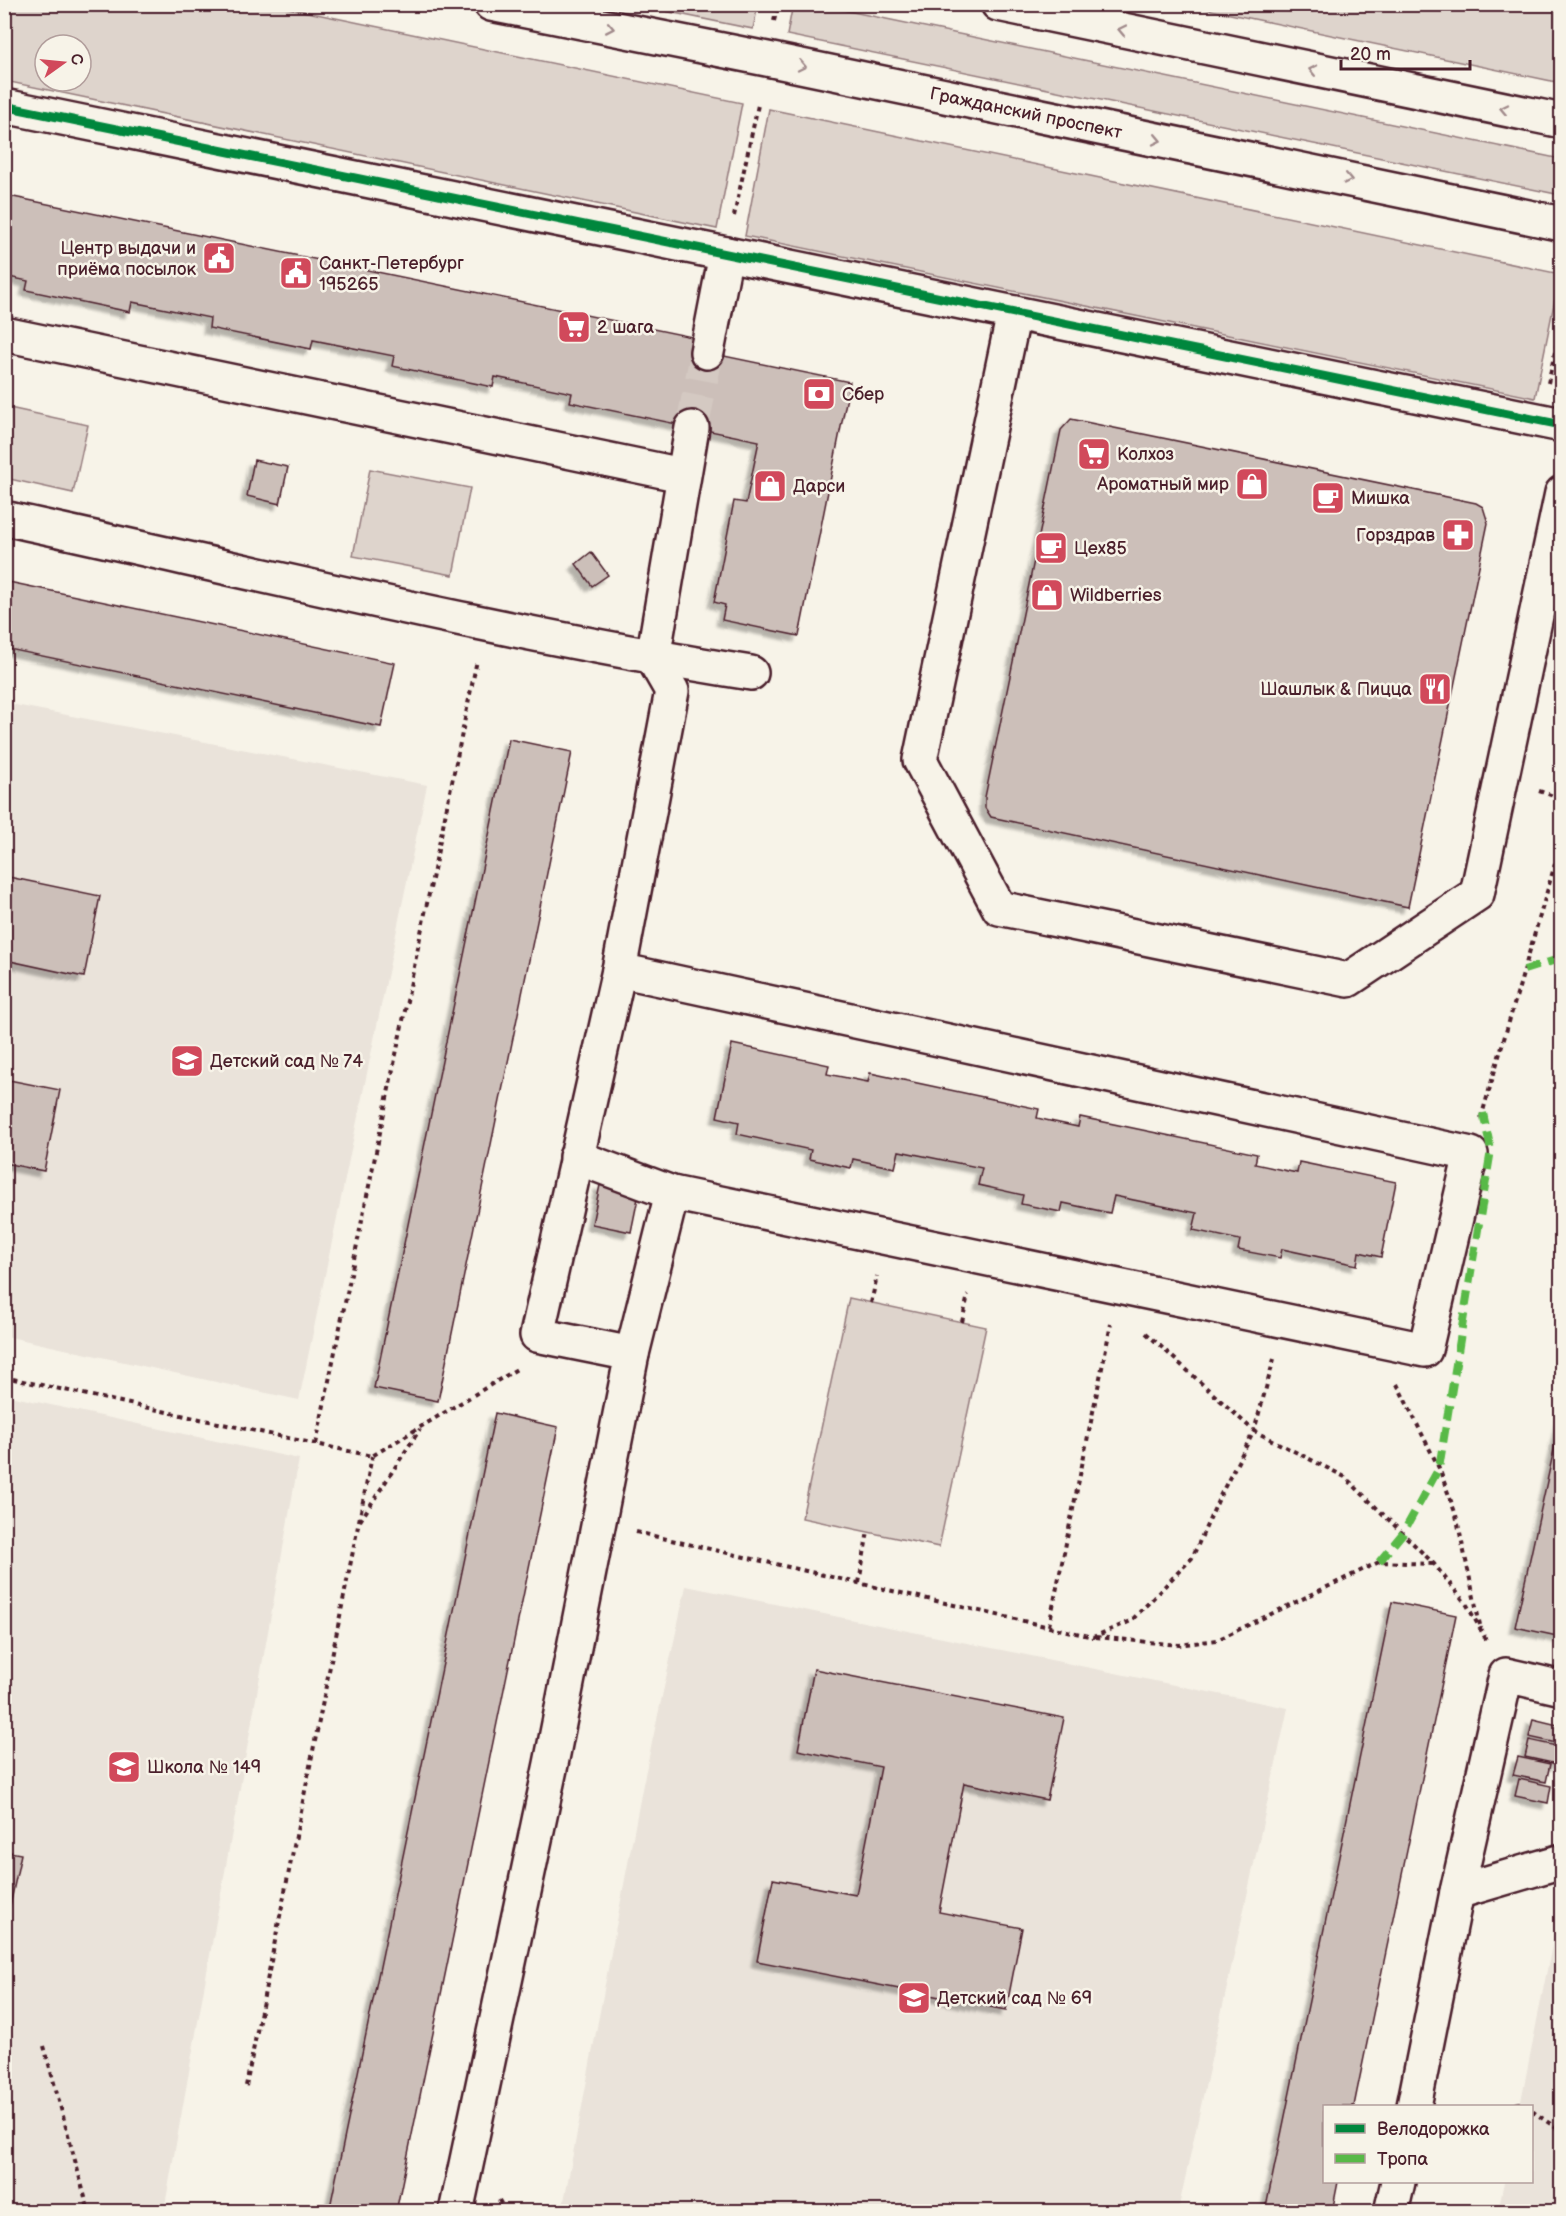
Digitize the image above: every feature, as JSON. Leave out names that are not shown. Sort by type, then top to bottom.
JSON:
[{"type":"main road","name":"Гражданский проспект","points":[[491,4],[1562,224]]},
{"type":"main road","points":[[998,4],[1562,121]]},
{"type":"main road","points":[[4,106],[730,239],[1014,313],[1562,425]]},
{"type":"main road","points":[[707,352],[730,239]]},
{"type":"main road","points":[[1014,313],[920,760],[999,908],[1348,980],[1477,894],[1562,493]]},
{"type":"main road","points":[[4,334],[682,476]]},
{"type":"main road","points":[[632,1354],[537,1335],[619,970],[672,691],[653,658],[682,476],[692,428]]},
{"type":"main road","points":[[4,518],[485,623],[653,658],[751,674]]},
{"type":"main road","points":[[576,1157],[672,1192],[1425,1350],[1471,1154],[619,970]]},
{"type":"main road","points":[[456,2211],[551,1764],[632,1354],[672,1192]]},
{"type":"main road","points":[[1414,2105],[1457,1892],[1506,1675],[1562,1688]]},
{"type":"main road","points":[[1457,1892],[1562,1861]]},
{"type":"main road","points":[[1391,2211],[1398,2183]]},
{"type":"path","points":[[730,239],[758,105]]},
{"type":"path","points":[[1547,390],[1562,322]]},
{"type":"path","points":[[316,1444],[485,623]]},
{"type":"path","points":[[1471,1154],[1562,840]]},
{"type":"path","points":[[1049,1626],[1114,1305],[1096,1281]]},
{"type":"path","points":[[1093,1636],[1131,1620],[1192,1558],[1221,1494],[1254,1431],[1284,1321]]},
{"type":"path","points":[[1141,1328],[1254,1431],[1345,1477],[1434,1564],[1467,1605],[1506,1675]]},
{"type":"path","points":[[4,1377],[372,1456],[517,1369],[537,1335]]},
{"type":"path","points":[[1375,1340],[1439,1468],[1456,1515],[1481,1630]]},
{"type":"path","points":[[359,1524],[422,1426]]},
{"type":"path","points":[[246,2086],[372,1456]]},
{"type":"path","points":[[599,1524],[1093,1636],[1179,1645],[1217,1640],[1379,1562],[1434,1564]]},
{"type":"path","points":[[859,1583],[868,1531]]},
{"type":"path","points":[[45,2046],[89,2211]]},
{"type":"path","points":[[1533,2112],[1562,2132]]},
{"type":"shaded area","points":[[269,4],[742,103],[717,229],[63,93],[93,93],[93,33],[33,33],[33,87],[5,81],[5,5]]},
{"type":"shaded area","points":[[793,4],[819,5],[1561,159],[1561,195],[787,35]]},
{"type":"shaded area","points":[[635,5],[758,5],[753,29]]},
{"type":"shaded area","points":[[1187,5],[1561,5],[1561,83]]},
{"type":"shaded area","points":[[769,109],[1560,274],[1535,398],[745,236]]},
{"type":"shaded area","points":[[5,407],[88,425],[73,493],[5,478]]},
{"type":"shaded area","points":[[370,469],[470,488],[453,575],[353,556]]},
{"type":"shaded area","name":"Детский сад № 74","points":[[5,703],[427,785],[299,1400],[5,1336]]},
{"type":"shaded area","points":[[849,1298],[986,1327],[939,1547],[802,1518]]},
{"type":"shaded area","name":"Школа № 149","points":[[5,1395],[299,1459],[164,2211],[5,2212]]},
{"type":"shaded area","name":"Детский сад № 69","points":[[686,1586],[1288,1708],[1178,2211],[562,2212],[643,1784]]},
{"type":"shaded area","points":[[1561,1900],[1561,2211],[1498,2211],[1504,2183],[1533,2183],[1533,2105],[1520,2105]]},
{"type":"building","points":[[4,195],[697,338],[695,350],[850,382],[799,636],[722,620],[725,605],[714,602],[734,501],[746,503],[759,441],[570,402],[572,393],[495,377],[493,387],[392,366],[394,356],[313,340],[311,349],[209,328],[210,318],[132,302],[130,312],[26,290],[28,281],[4,276]]},
{"type":"building","points":[[1071,419],[1476,503],[1483,507],[1488,523],[1408,907],[991,817],[985,808],[985,797],[1061,430]]},
{"type":"building","points":[[254,460],[288,467],[280,504],[247,496]]},
{"type":"building","points":[[591,552],[608,575],[592,586],[576,564]]},
{"type":"building","points":[[4,581],[395,663],[381,727],[4,648]]},
{"type":"building","points":[[509,739],[572,752],[438,1401],[374,1388]]},
{"type":"building","points":[[4,876],[100,896],[84,977],[10,961],[4,988]]},
{"type":"building","points":[[732,1044],[829,1065],[827,1074],[868,1082],[870,1073],[1039,1109],[1037,1118],[1078,1127],[1080,1117],[1257,1154],[1255,1164],[1297,1173],[1299,1162],[1396,1182],[1381,1257],[1359,1252],[1357,1265],[1282,1249],[1280,1258],[1238,1250],[1240,1240],[1193,1230],[1197,1213],[1114,1196],[1110,1213],[1063,1203],[1061,1212],[1021,1204],[1023,1195],[978,1185],[982,1168],[899,1151],[895,1168],[853,1159],[851,1168],[809,1159],[811,1150],[737,1134],[739,1122],[717,1117]]},
{"type":"building","points":[[4,1079],[60,1090],[44,1171],[4,1163]]},
{"type":"building","points":[[600,1185],[639,1193],[631,1232],[592,1224]]},
{"type":"building","points":[[495,1413],[558,1427],[396,2212],[329,2212]]},
{"type":"building","points":[[1562,1413],[1562,1637],[1515,1627]]},
{"type":"building","points":[[1392,1602],[1456,1615],[1354,2105],[1323,2105],[1323,2183],[1338,2183],[1332,2212],[1265,2212]]},
{"type":"building","points":[[814,1669],[1064,1718],[1047,1800],[964,1783],[939,1912],[1022,1928],[1006,2010],[757,1961],[773,1879],[856,1895],[881,1767],[798,1750]]},
{"type":"building","points":[[1533,1719],[1562,1726],[1561,1744],[1529,1737]]},
{"type":"building","points":[[1529,1740],[1561,1747],[1557,1764],[1525,1757]]},
{"type":"building","points":[[1518,1757],[1550,1764],[1546,1782],[1513,1775]]},
{"type":"building","points":[[1519,1779],[1551,1786],[1548,1803],[1515,1796]]},
{"type":"building","points":[[4,1851],[21,1854],[4,1934]]},
{"type":"tunnel","points":[[692,428],[707,352]]},
{"type":"marked path","points":[[1524,970],[1562,958]]},
{"type":"marked path","points":[[1379,1562],[1403,1533],[1439,1468],[1491,1150],[1483,1113]]},
{"type":"cycle path","points":[[4,106],[1562,425]]},
{"type":"place","name":"Центр выдачи и приёма посылок","points":[[219,258]]},
{"type":"place","name":"Санкт-Петербург 195265","points":[[296,273]]},
{"type":"place","name":"2 шага","points":[[574,327]]},
{"type":"place","name":"Сбер","points":[[819,394]]},
{"type":"place","name":"Колхоз","points":[[1094,454]]},
{"type":"place","name":"Ароматный мир","points":[[1252,484]]},
{"type":"place","name":"Дарси","points":[[770,486]]},
{"type":"place","name":"Мишка","points":[[1328,498]]},
{"type":"place","name":"Горздрав","points":[[1458,535]]},
{"type":"place","name":"Цех85","points":[[1051,548]]},
{"type":"place","name":"Wildberries","points":[[1047,595]]},
{"type":"place","name":"Шашлык & Пицца","points":[[1435,689]]},
{"type":"place","name":"Детский сад № 74","points":[[187,1061]]},
{"type":"place","name":"Школа № 149","points":[[124,1767]]},
{"type":"place","name":"Детский сад № 69","points":[[914,1998]]}]
